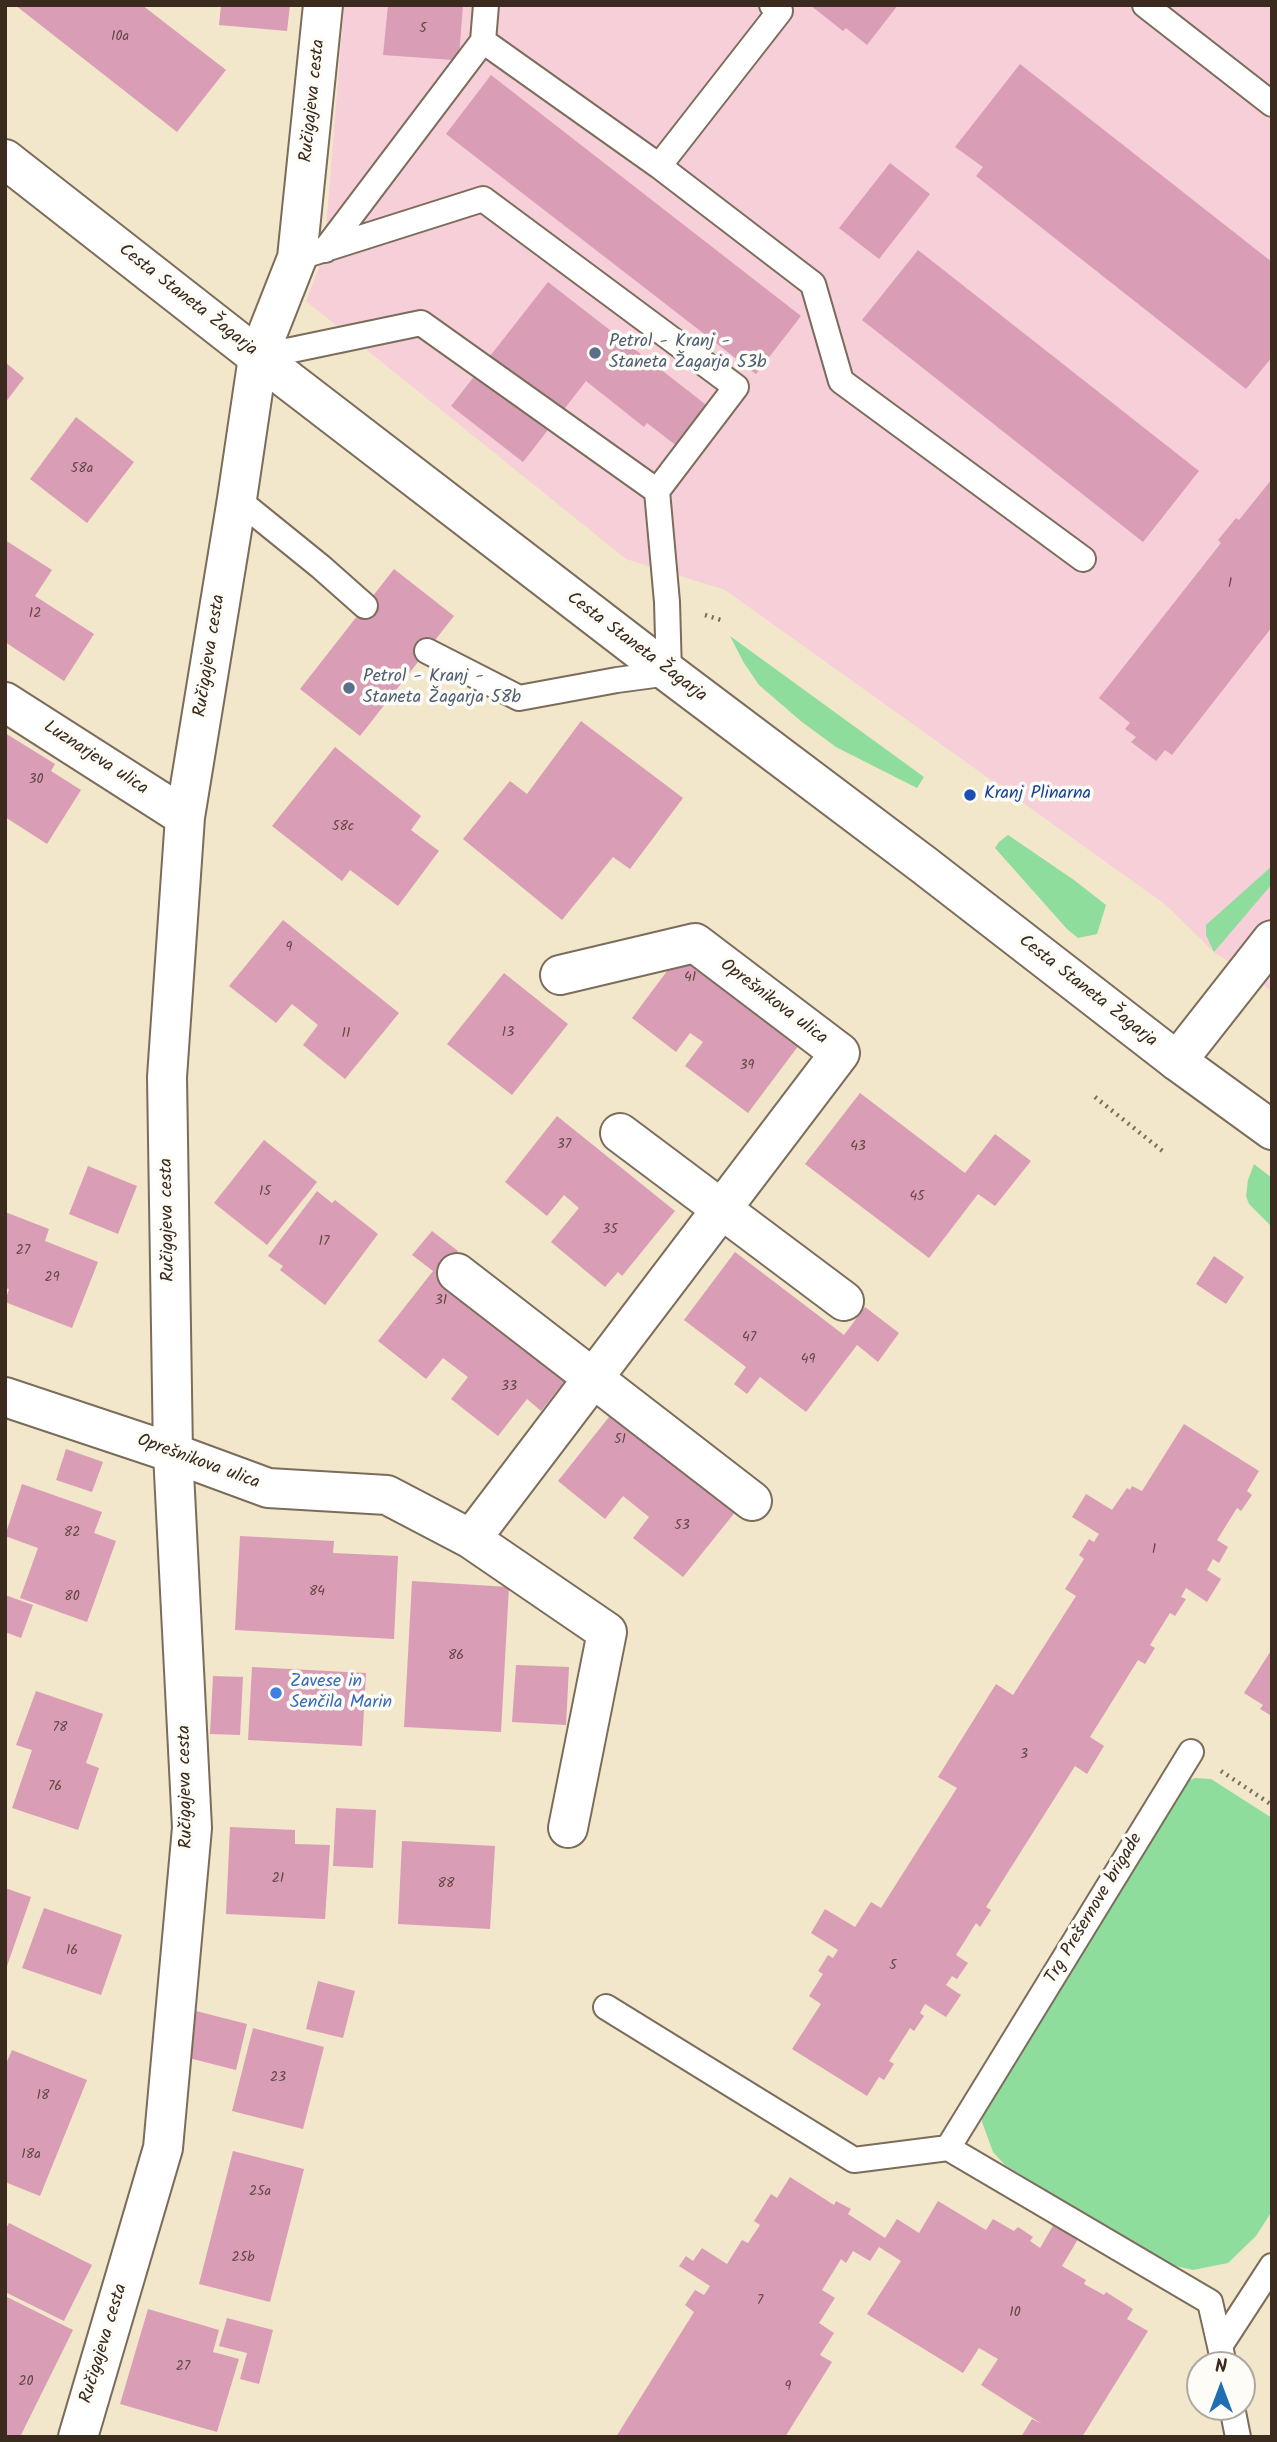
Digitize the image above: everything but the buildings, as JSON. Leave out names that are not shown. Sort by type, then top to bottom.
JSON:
[{"type":"street","name":"Ručigajeva cesta","points":[[78,2437],[163,2148],[192,1828],[173,1453],[167,1077],[184,817],[258,357],[311,254],[323,5]]},
{"type":"street","name":"Cesta Staneta Žagarja","points":[[5,159],[668,674],[924,865],[1177,1061],[1272,1130]]},
{"type":"street","name":"Luznarjeva ulica","points":[[5,702],[184,817]]},
{"type":"street","points":[[1177,1061],[1272,940]]},
{"type":"street","name":"Oprešnikova ulica","points":[[471,1539],[840,1053],[695,943],[560,975]]},
{"type":"street","points":[[620,1133],[844,1301]]},
{"type":"street","points":[[457,1273],[752,1501]]},
{"type":"street","name":"Oprešnikova ulica","points":[[5,1397],[268,1488],[387,1494],[471,1539],[607,1632],[568,1828]]},
{"type":"lane","points":[[311,254],[483,41],[486,5]]},
{"type":"lane","points":[[659,166],[780,11],[772,5]]},
{"type":"lane","points":[[1145,5],[1272,104]]},
{"type":"lane","points":[[483,41],[659,166],[813,284],[841,381],[1083,559]]},
{"type":"lane","points":[[311,254],[483,198],[736,387],[657,491],[667,602],[668,674],[617,680],[520,698],[427,651]]},
{"type":"lane","points":[[258,357],[421,323],[657,491]]},
{"type":"lane","points":[[237,499],[365,606]]},
{"type":"lane","name":"Trg Prešernove brigade","points":[[948,2148],[1191,1752]]},
{"type":"lane","points":[[606,2007],[854,2160],[948,2148],[1209,2302],[1221,2351]]},
{"type":"lane","points":[[1225,2351],[1272,2266]]},
{"type":"path","points":[[1095,1097],[1165,1153]]},
{"type":"path","points":[[1191,1752],[1272,1805]]},
{"type":"shaded area","points":[[344,5],[1272,5],[1272,991],[1214,952],[1166,905],[725,590],[626,559],[306,301],[324,255]]},
{"type":"green space","points":[[730,636],[924,777],[917,788],[836,747],[802,722],[759,685]]},
{"type":"green space","points":[[1008,835],[1106,905],[1097,934],[1078,938],[1067,929],[995,848]]},
{"type":"green space","points":[[1272,866],[1272,884],[1214,952],[1206,935],[1206,925]]},
{"type":"green space","points":[[1254,1164],[1272,1178],[1272,1227],[1249,1204],[1246,1196]]},
{"type":"green space","points":[[1195,1778],[1211,1779],[1272,1818],[1272,2211],[1256,2236],[1228,2263],[1193,2270],[1167,2264],[1005,2165],[993,2152],[982,2122],[983,2102],[1186,1782]]},
{"type":"place","name":"Petrol - Kranj - Staneta Žagarja 53b","points":[[595,353]]},
{"type":"place","name":"Petrol - Kranj - Staneta Žagarja 58b","points":[[349,688]]},
{"type":"place","name":"Kranj Plinarna","points":[[970,795]]},
{"type":"place","name":"Zavese in Senčila Marin","points":[[276,1693]]}]
